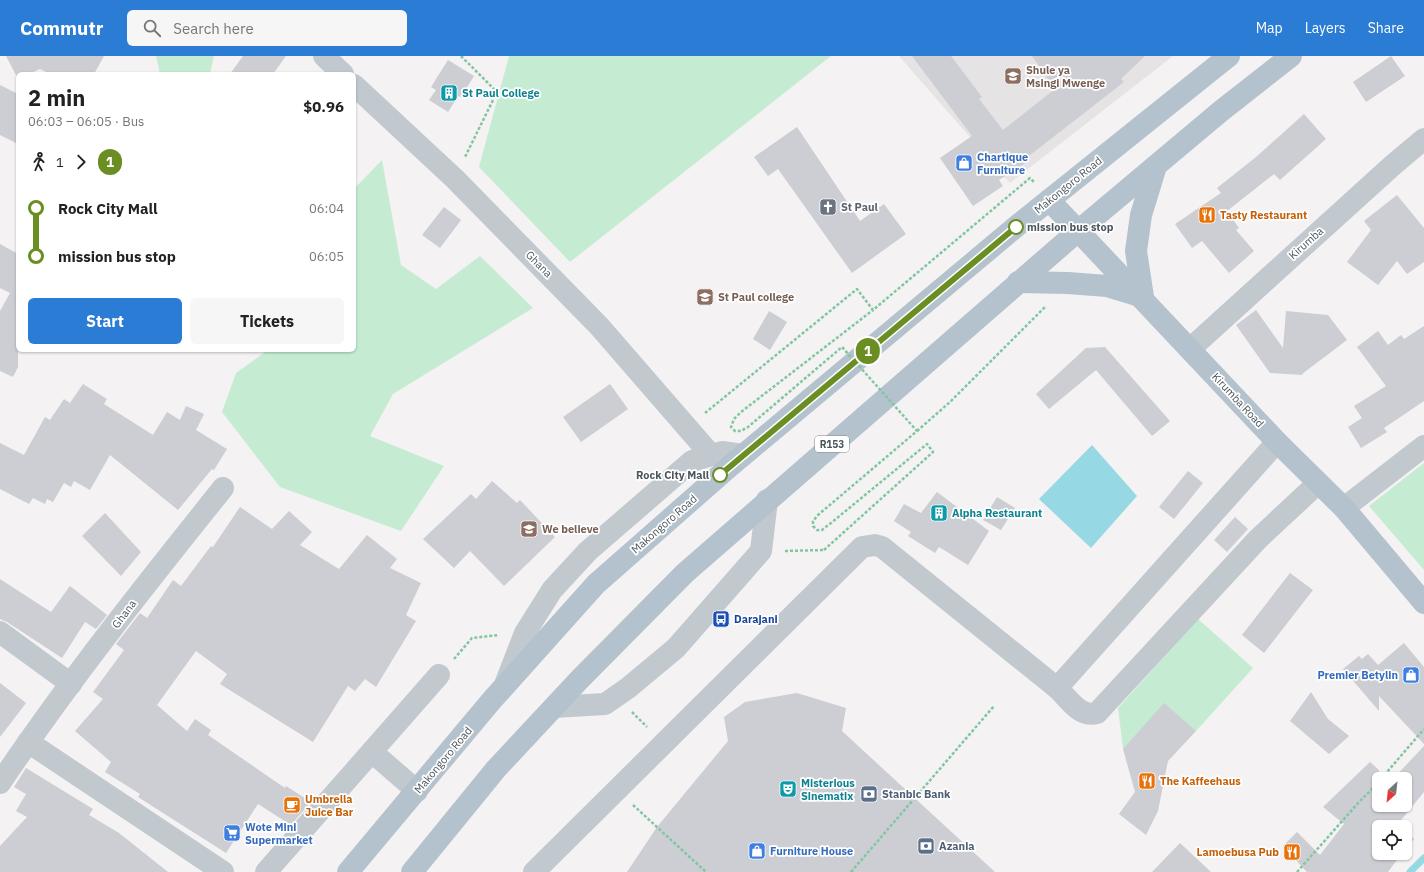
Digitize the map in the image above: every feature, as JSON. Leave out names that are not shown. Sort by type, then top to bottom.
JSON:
[{"type":"main road","name":"Makongoro Road","points":[[348,872],[503,688],[596,584],[743,455],[1049,200],[1229,56]]},
{"type":"main road","name":"R153","points":[[412,872],[496,769],[554,707],[685,573],[1018,282],[1221,110],[1291,56]]},
{"type":"main road","points":[[1018,282],[1068,283],[1107,286],[1143,298],[1136,252],[1141,215],[1156,166]]},
{"type":"main road","name":"Kirumba Road","points":[[1049,200],[1143,298],[1277,442],[1344,508],[1424,603]]},
{"type":"street","points":[[324,56],[341,72]]},
{"type":"street","name":"Ghana","points":[[356,86],[455,179],[599,326],[711,455]]},
{"type":"street","name":"Kirumba","points":[[1190,349],[1387,170],[1424,139]]},
{"type":"street","points":[[1057,688],[1277,442]]},
{"type":"street","points":[[1344,508],[1424,446]]},
{"type":"street","points":[[503,688],[510,675],[525,633],[552,590],[588,551],[692,461],[722,452],[743,455]]},
{"type":"street","points":[[534,872],[862,547],[875,545],[882,547],[1057,688],[1083,713],[1090,715],[1097,713],[1258,539],[1318,483]]},
{"type":"street","name":"Ghana","points":[[0,783],[28,742],[145,585],[223,488]]},
{"type":"street","points":[[554,707],[605,704],[616,697],[676,648],[761,551],[767,500]]},
{"type":"street","points":[[0,632],[71,684]]},
{"type":"street","points":[[266,872],[439,675]]},
{"type":"street","points":[[28,742],[223,872]]},
{"type":"street","points":[[372,752],[417,791]]},
{"type":"path","points":[[455,179],[497,92],[461,56]]},
{"type":"path","points":[[917,431],[842,347],[748,427],[741,431],[735,431],[731,427],[734,419],[741,412],[873,310],[1030,178],[1049,200]]},
{"type":"path","points":[[761,551],[824,550],[933,452],[927,444],[822,530],[818,530],[813,526],[813,521],[950,402],[1068,283]]},
{"type":"path","points":[[687,428],[857,289],[873,310]]},
{"type":"path","points":[[439,675],[472,638],[525,633]]},
{"type":"path","points":[[616,697],[664,744]]},
{"type":"path","points":[[851,872],[994,706]]},
{"type":"path","points":[[1387,772],[1424,729]]},
{"type":"path","points":[[1297,872],[1372,789]]},
{"type":"path","points":[[617,790],[706,872]]},
{"type":"shaded area","points":[[899,56],[1173,56],[1010,183]]},
{"type":"green space","points":[[156,56],[214,56],[210,72],[160,72]]},
{"type":"green space","points":[[509,56],[831,56],[570,262],[479,167]]},
{"type":"green space","points":[[382,160],[401,265],[436,289],[480,256],[533,308],[393,394],[370,436],[444,466],[401,531],[280,487],[222,412],[236,373],[265,352],[356,352],[356,187]]},
{"type":"green space","points":[[1424,463],[1424,570],[1369,506]]},
{"type":"green space","points":[[1198,619],[1253,668],[1196,731],[1123,749],[1118,708]]},
{"type":"water","points":[[1092,445],[1137,496],[1091,548],[1039,499]]},
{"type":"building","points":[[6,56],[104,56],[95,72],[46,72],[40,69],[33,72],[16,72],[16,75]]},
{"type":"building","points":[[243,56],[286,56],[274,72],[231,72]]},
{"type":"building","points":[[912,56],[951,56],[982,97],[979,99],[1003,130],[1055,89],[1032,56],[1145,56],[1121,79],[1124,82],[1025,159],[1027,162],[999,180],[1003,186],[973,206],[940,158],[972,136]]},
{"type":"building","points":[[1391,56],[1405,76],[1366,102],[1353,82]]},
{"type":"building","name":"St Paul College","points":[[448,60],[474,76],[461,97],[458,96],[448,112],[429,100],[436,90],[431,87]]},
{"type":"building","points":[[0,85],[16,93],[16,143],[0,135]]},
{"type":"building","points":[[1304,114],[1326,139],[1280,180],[1274,174],[1227,211],[1239,228],[1236,230],[1254,251],[1229,273],[1202,241],[1192,248],[1175,224],[1221,193],[1217,188],[1256,157]]},
{"type":"building","points":[[797,127],[860,221],[884,204],[906,234],[852,273],[778,169],[768,176],[754,157]]},
{"type":"building","points":[[1397,195],[1424,228],[1424,262],[1407,274],[1397,261],[1378,285],[1347,262],[1371,230],[1364,221]]},
{"type":"building","points":[[444,207],[461,220],[440,248],[422,235]]},
{"type":"building","points":[[0,244],[16,253],[16,352],[18,352],[18,367],[13,377],[0,371],[0,311],[10,293],[0,288]]},
{"type":"building","points":[[1256,310],[1283,348],[1286,311],[1328,315],[1347,340],[1302,374],[1303,375],[1270,373],[1236,325]]},
{"type":"building","points":[[769,311],[787,322],[770,350],[753,339]]},
{"type":"building","points":[[1424,326],[1424,401],[1384,428],[1387,432],[1361,448],[1348,427],[1362,418],[1354,406],[1386,386],[1357,347],[1378,331],[1388,345],[1401,335],[1404,339]]},
{"type":"building","points":[[1105,347],[1170,421],[1152,436],[1096,370],[1049,409],[1036,394],[1086,348]]},
{"type":"building","points":[[83,384],[107,399],[104,404],[153,435],[167,412],[180,420],[186,406],[204,414],[196,430],[227,449],[214,470],[212,469],[178,510],[110,455],[90,490],[74,481],[71,487],[64,483],[53,502],[47,499],[45,504],[33,498],[29,504],[0,489],[0,443],[24,455],[45,417],[50,420],[64,399],[70,403]]},
{"type":"building","points":[[610,384],[628,409],[581,442],[563,417]]},
{"type":"building","points":[[1188,471],[1203,483],[1174,519],[1159,507]]},
{"type":"building","points":[[492,481],[517,503],[520,500],[555,537],[504,586],[470,551],[454,568],[423,539],[471,494],[476,499]]},
{"type":"building","points":[[937,492],[989,531],[968,565],[939,547],[935,553],[908,536],[911,532],[894,521],[904,504],[921,513]]},
{"type":"building","points":[[997,497],[1015,508],[1001,530],[983,520]]},
{"type":"building","points":[[240,507],[272,529],[289,511],[312,532],[300,545],[339,569],[367,535],[397,559],[390,568],[421,583],[406,615],[416,621],[376,687],[365,679],[355,691],[348,686],[313,742],[220,684],[227,674],[196,651],[157,705],[187,731],[195,719],[211,730],[208,735],[285,788],[286,786],[311,802],[291,825],[258,804],[226,853],[138,797],[140,794],[105,772],[111,762],[75,731],[103,699],[93,692],[124,650],[116,644],[140,613],[147,618],[173,580],[181,586],[211,546],[213,547]]},
{"type":"building","points":[[105,513],[141,552],[121,576],[82,536]]},
{"type":"building","points":[[1235,517],[1248,529],[1227,552],[1214,540]]},
{"type":"building","points":[[1290,573],[1313,590],[1264,653],[1242,635]]},
{"type":"building","points":[[0,579],[51,612],[70,586],[107,615],[96,629],[85,622],[62,658],[0,619]]},
{"type":"building","points":[[1404,643],[1424,667],[1424,744],[1379,696],[1379,711],[1343,669],[1359,656],[1362,659],[1368,654],[1378,665]]},
{"type":"building","points":[[0,683],[26,703],[0,737]]},
{"type":"building","points":[[1311,692],[1328,719],[1349,736],[1329,754],[1290,721]]},
{"type":"building","points":[[797,693],[846,708],[842,731],[995,872],[627,872],[657,827],[728,741],[724,717],[745,702]]},
{"type":"building","points":[[1164,703],[1196,731],[1168,761],[1158,811],[1146,835],[1119,814],[1135,792],[1123,749]]},
{"type":"building","points":[[1424,746],[1424,792],[1412,807],[1412,772],[1400,772]]},
{"type":"building","points":[[1370,762],[1379,770],[1379,772],[1372,772],[1372,812],[1408,812],[1401,820],[1372,820],[1372,860],[1397,860],[1388,872],[1307,872],[1283,846],[1297,832],[1320,855],[1344,824],[1323,807]]},
{"type":"building","points":[[26,768],[93,809],[89,815],[119,833],[168,872],[0,872],[0,846],[27,817],[16,811],[26,794],[14,787]]},
{"type":"building","points":[[1180,843],[1211,872],[1152,872]]},
{"type":"waterway","points":[[1410,872],[1424,858]]},
{"type":"bus line","name":"1","points":[[720,475],[1016,227]]},
{"type":"place","name":"Shule ya Msingi Mwenge","points":[[1013,76]]},
{"type":"place","name":"St Paul College","points":[[449,93]]},
{"type":"place","name":"Chartique Furniture","points":[[964,163]]},
{"type":"place","name":"St Paul","points":[[828,207]]},
{"type":"place","name":"Tasty Restaurant","points":[[1207,215]]},
{"type":"place","name":"mission bus stop","points":[[1016,227]]},
{"type":"place","name":"St Paul college","points":[[705,297]]},
{"type":"place","name":"Rock City Mall","points":[[720,475]]},
{"type":"place","name":"Alpha Restaurant","points":[[939,513]]},
{"type":"place","name":"We believe","points":[[529,529]]},
{"type":"place","name":"Darajani","points":[[721,619]]},
{"type":"place","name":"Premier Betylin","points":[[1411,675]]},
{"type":"place","name":"The Kaffeehaus","points":[[1147,781]]},
{"type":"place","name":"Misterious Sinematix","points":[[788,789]]},
{"type":"place","name":"Stanbic Bank","points":[[869,794]]},
{"type":"place","name":"Umbrella Juice Bar","points":[[292,805]]},
{"type":"place","name":"Wote Mini Supermarket","points":[[232,833]]},
{"type":"place","name":"Azania","points":[[926,846]]},
{"type":"place","name":"Furniture House","points":[[757,851]]},
{"type":"place","name":"Lamoebusa Pub","points":[[1292,852]]}]
